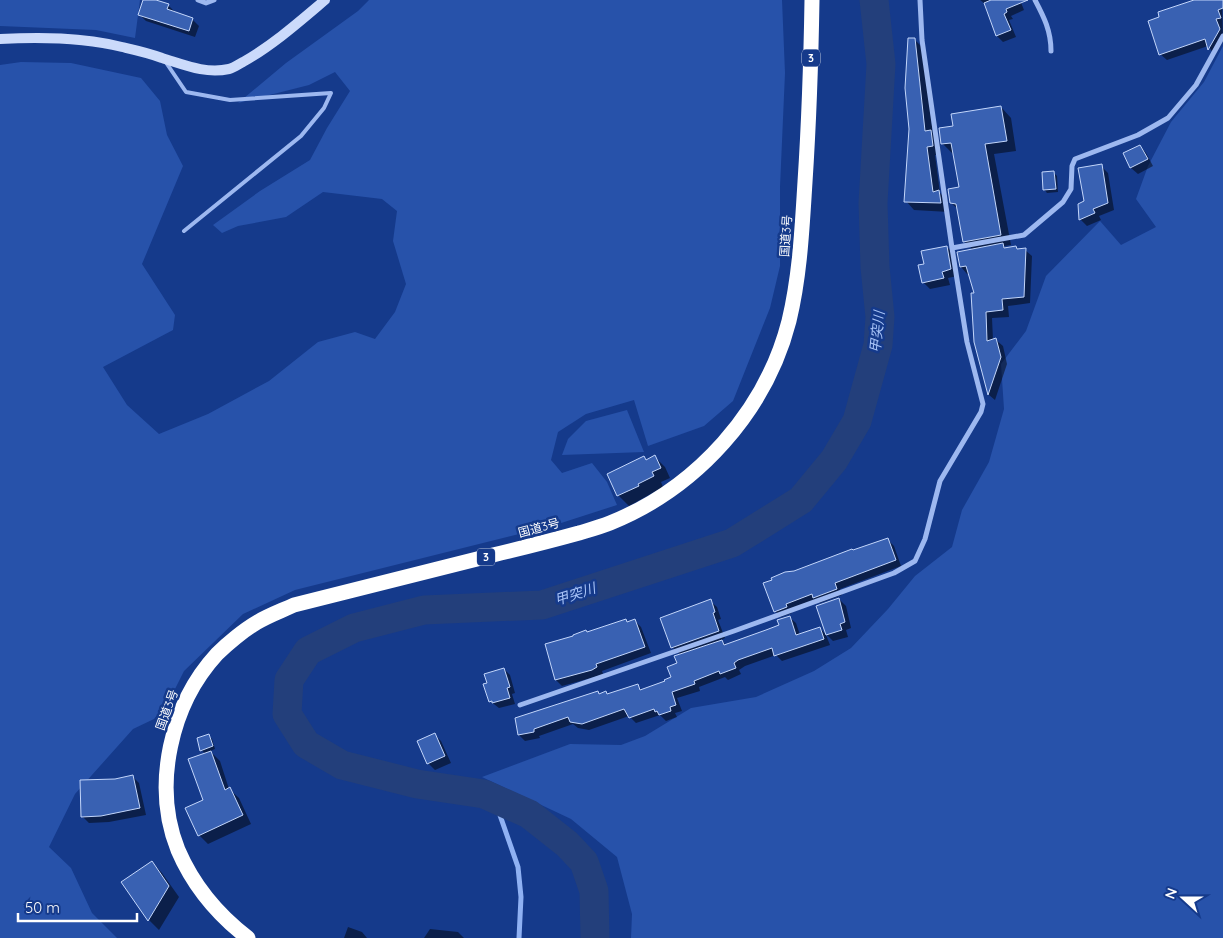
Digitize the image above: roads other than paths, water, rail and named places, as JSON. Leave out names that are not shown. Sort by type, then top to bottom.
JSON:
[{"type":"highway","name":"国道3号","points":[[248,938],[214,908],[194,880],[178,849],[170,823],[166,792],[171,745],[179,716],[190,690],[218,653],[255,623],[294,605],[542,543],[610,524],[670,490],[720,448],[752,406],[782,344],[789,319],[800,260],[809,116],[812,0]]},
{"type":"street","points":[[198,0],[206,3],[214,0]]},
{"type":"street","points":[[0,40],[19,38],[87,40],[162,57],[193,69],[231,68],[256,54],[294,27],[325,0]]},
{"type":"street","points":[[520,705],[894,574],[915,560],[925,539],[940,481],[981,412],[983,404],[967,342],[952,248],[922,40],[920,0]]},
{"type":"street","points":[[1034,0],[1045,20],[1051,37],[1051,51]]},
{"type":"street","points":[[952,248],[1024,235],[1063,202],[1071,190],[1072,166],[1075,159],[1138,135],[1168,118],[1196,85],[1223,36]]},
{"type":"lane","points":[[162,57],[186,92],[230,100],[331,93],[324,108],[301,136],[184,231]]},
{"type":"waterway","name":"甲突川","points":[[595,938],[594,891],[584,862],[567,844],[529,814],[484,794],[417,784],[342,765],[306,744],[287,714],[289,680],[308,651],[354,628],[424,610],[542,605],[732,543],[801,500],[834,460],[857,421],[878,345],[880,317],[875,267],[873,203],[881,64],[874,0]]},
{"type":"waterway","points":[[494,798],[518,867],[521,897],[519,938]]}]
